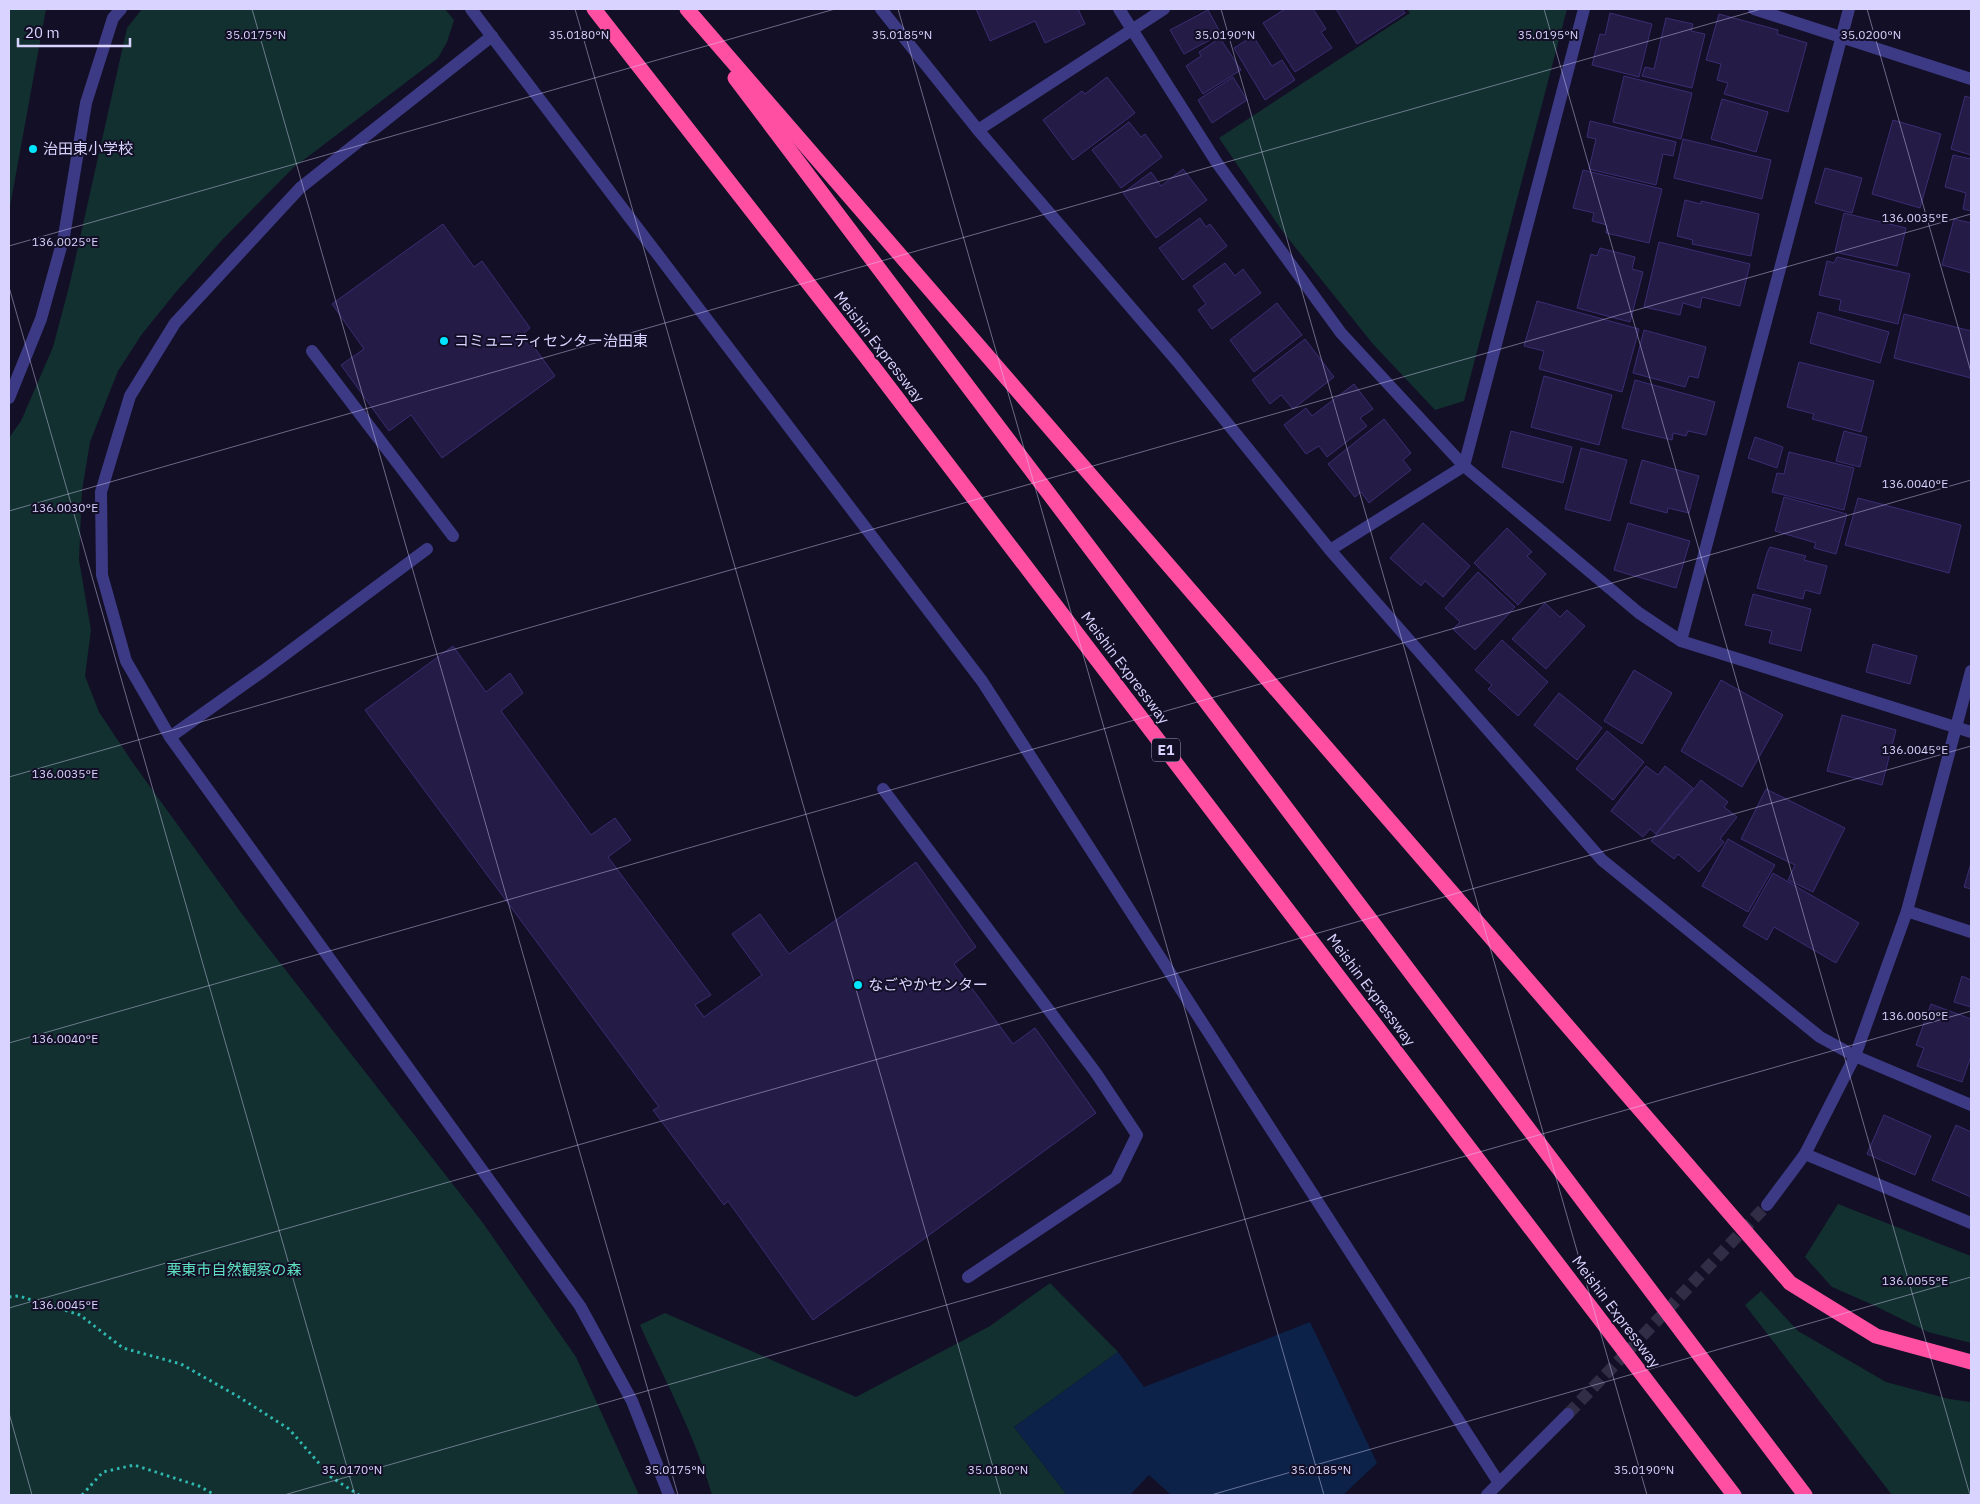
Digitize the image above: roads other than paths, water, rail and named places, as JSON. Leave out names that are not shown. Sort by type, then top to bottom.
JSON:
[{"type":"highway","name":"Meishin Expressway","points":[[594,9],[878,373],[1734,1495]]},
{"type":"highway","points":[[683,9],[1805,1495]]},
{"type":"highway","points":[[687,9],[1790,1283],[1876,1336],[1971,1362]]},
{"type":"street","points":[[9,398],[41,319],[64,236],[86,103],[113,18],[121,9]]},
{"type":"street","points":[[471,9],[982,681],[1499,1483]]},
{"type":"street","points":[[881,9],[978,130],[1177,361],[1330,550],[1602,860],[1820,1037],[1856,1056],[1971,1105]]},
{"type":"street","points":[[1119,9],[1217,163],[1341,334],[1464,466],[1639,614],[1681,641],[1971,732]]},
{"type":"street","points":[[978,130],[1164,9]]},
{"type":"street","points":[[1330,550],[1464,466],[1584,9]]},
{"type":"street","points":[[1754,9],[1842,35],[1971,79]]},
{"type":"street","points":[[1681,641],[1849,9]]},
{"type":"street","points":[[492,36],[300,188],[176,323],[130,396],[101,492],[102,575],[126,661],[170,737],[580,1306],[632,1401],[669,1495]]},
{"type":"street","points":[[312,350],[453,536]]},
{"type":"street","points":[[170,737],[427,549]]},
{"type":"street","points":[[1767,1204],[1805,1154],[1856,1056],[1907,911],[1971,671]]},
{"type":"street","points":[[883,789],[1096,1073],[1137,1135],[1116,1178],[968,1277]]},
{"type":"street","points":[[1907,911],[1971,932]]},
{"type":"street","points":[[1805,1154],[1971,1223]]},
{"type":"street","points":[[1487,1495],[1568,1414]]},
{"type":"water","points":[[1310,1322],[1377,1463],[1343,1495],[1171,1495],[1149,1475],[1130,1495],[1067,1495],[1014,1427],[1118,1352],[1144,1387]]},
{"type":"tunnel","points":[[1568,1414],[1767,1205]]},
{"type":"place","name":"治田東小学校","points":[[33,149]]},
{"type":"place","name":"コミュニティセンター治田東","points":[[444,341]]},
{"type":"place","name":"なごやかセンター","points":[[858,985]]},
{"type":"park label","name":"栗東市自然観察の森","points":[[234,1270]]}]
